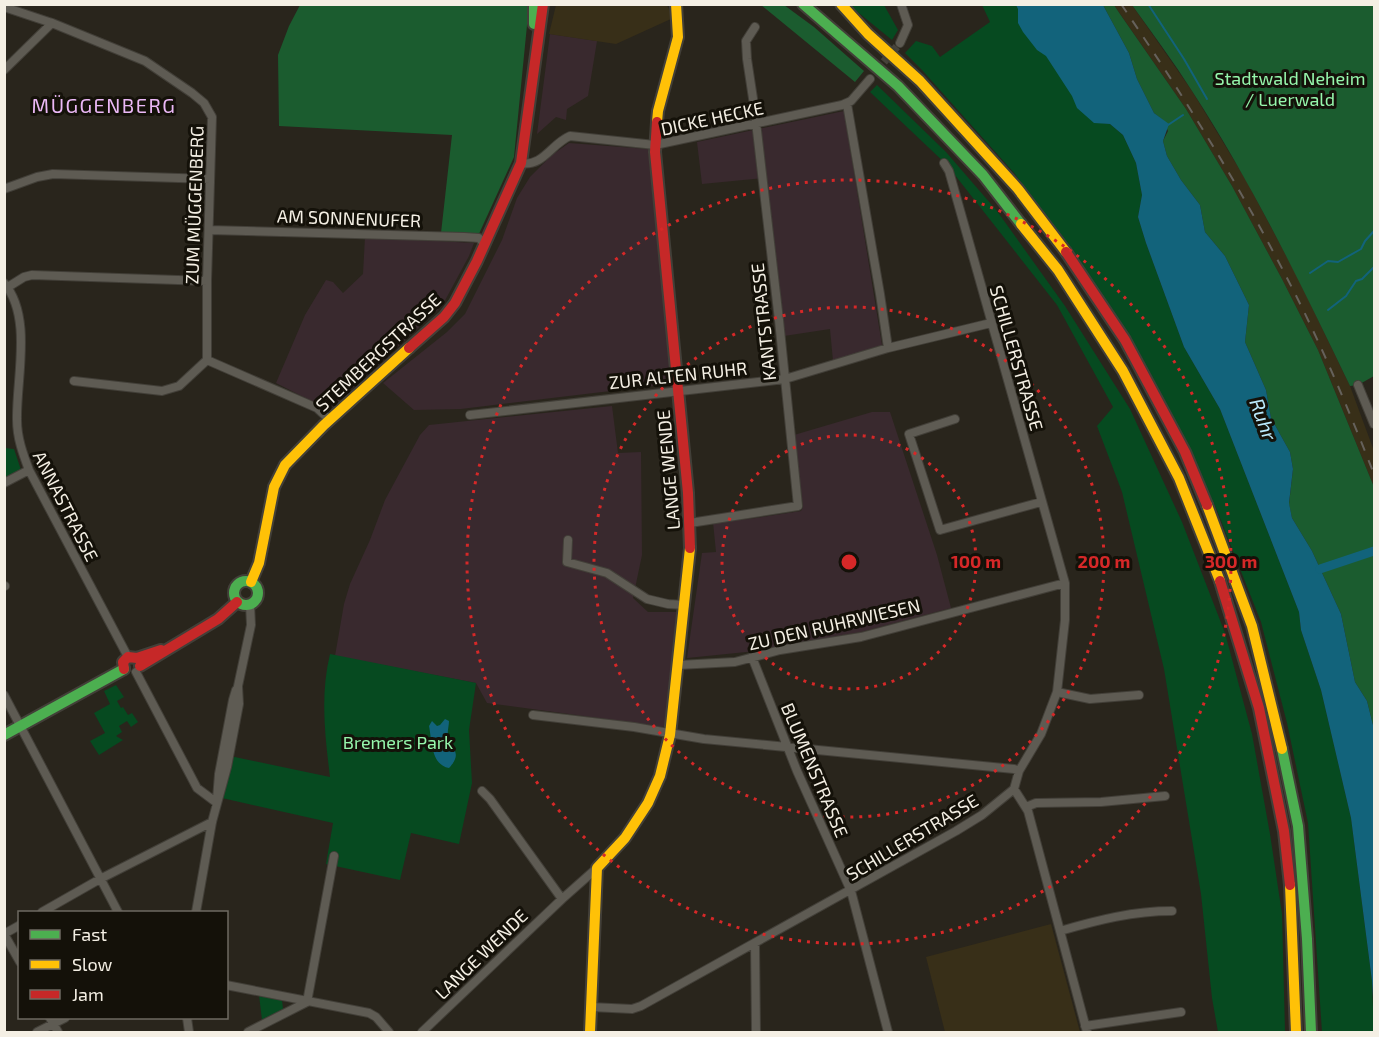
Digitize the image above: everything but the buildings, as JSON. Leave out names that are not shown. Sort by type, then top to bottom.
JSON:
[{"type":"main road","name":"STEMBERGSTRASSE","points":[[533,69],[534,4]]},
{"type":"main road","name":"STEMBERGSTRASSE","points":[[251,582],[259,563],[274,487],[285,465],[330,420],[444,317],[457,299],[485,245],[521,164],[543,4]]},
{"type":"main road","name":"LANGE WENDE","points":[[597,867],[625,838],[648,803],[660,776],[670,735],[685,605],[690,522],[655,145],[658,111],[678,37],[676,4]]},
{"type":"main road","points":[[804,4],[908,95],[992,183],[1073,290],[1109,346],[1162,441],[1198,520],[1239,632],[1263,727],[1284,832],[1293,939],[1296,1032]]},
{"type":"main road","points":[[831,4],[920,81],[999,166],[1059,242],[1125,340],[1185,452],[1211,513],[1252,626],[1279,736],[1298,826],[1307,939],[1311,1032]]},
{"type":"main road","points":[[841,4],[868,34]]},
{"type":"main road","points":[[243,581],[251,582],[258,589],[258,595],[250,604],[244,605],[237,602],[234,592],[237,584],[243,581]]},
{"type":"main road","points":[[4,735],[124,669],[128,673],[135,663],[218,619],[237,602]]},
{"type":"main road","points":[[590,1032],[597,867]]},
{"type":"street","points":[[900,43],[908,25],[901,4]]},
{"type":"street","name":"ZUM MÜGGENBERG","points":[[7,6],[145,62],[192,93],[204,103],[212,117],[207,360]]},
{"type":"street","points":[[4,70],[52,23]]},
{"type":"street","name":"KANTSTRASSE","points":[[690,522],[798,506],[746,45],[754,27]]},
{"type":"street","points":[[870,79],[847,104],[888,348]]},
{"type":"street","name":"DICKE HECKE","points":[[521,164],[535,163],[561,141],[574,136],[655,145],[847,104]]},
{"type":"street","name":"SCHILLERSTRASSE","points":[[591,1007],[632,1009],[641,1006],[956,831],[982,815],[1014,789],[1019,771],[1041,734],[1057,692],[1065,620],[1065,583],[952,181],[944,163]]},
{"type":"street","points":[[4,189],[52,174],[210,179]]},
{"type":"street","name":"AM SONNENUFER","points":[[209,230],[464,237],[479,238],[485,245]]},
{"type":"street","points":[[6,285],[32,275],[207,281]]},
{"type":"street","name":"ANNASTRASSE","points":[[6,285],[20,320],[17,421],[20,446],[29,470],[135,663],[197,788],[217,803]]},
{"type":"street","name":"ZUR ALTEN RUHR","points":[[470,415],[784,378],[888,348],[991,323]]},
{"type":"street","points":[[74,381],[162,391],[179,386],[207,360],[317,408],[330,420]]},
{"type":"street","points":[[1358,385],[1374,424]]},
{"type":"street","points":[[955,419],[909,434],[939,530],[1041,502]]},
{"type":"street","points":[[4,483],[29,470]]},
{"type":"street","points":[[568,540],[567,562],[607,573],[647,599],[685,605]]},
{"type":"street","name":"ZU DEN RUHRWIESEN","points":[[678,665],[735,662],[780,650],[861,637],[1065,583]]},
{"type":"street","points":[[196,911],[212,822],[227,767],[239,704],[238,686],[251,625],[250,604]]},
{"type":"street","name":"BLUMENSTRASSE","points":[[752,657],[797,771],[851,891],[888,1032]]},
{"type":"street","points":[[1057,692],[1090,699],[1139,695]]},
{"type":"street","points":[[4,695],[117,911]]},
{"type":"street","points":[[533,715],[670,735],[957,762],[1019,771]]},
{"type":"street","points":[[1014,789],[1026,807],[1086,1029],[1181,1012]]},
{"type":"street","points":[[482,791],[562,898]]},
{"type":"street","points":[[1026,807],[1036,803],[1101,802],[1165,796]]},
{"type":"street","points":[[44,911],[100,879],[212,822]]},
{"type":"street","points":[[307,1002],[334,856]]},
{"type":"street","name":"LANGE WENDE","points":[[422,1032],[597,867]]},
{"type":"street","points":[[1060,931],[1145,911],[1172,911]]},
{"type":"street","points":[[18,927],[4,934],[18,958]]},
{"type":"street","points":[[755,944],[756,1032]]},
{"type":"street","points":[[228,985],[369,1013],[376,1017],[389,1032]]},
{"type":"street","points":[[248,1032],[307,1002]]},
{"type":"street","points":[[37,1032],[52,1021],[58,1032]]},
{"type":"shaded area","points":[[556,5],[667,5],[673,18],[616,44],[549,34]]},
{"type":"shaded area","points":[[1114,5],[1132,5],[1192,91],[1246,180],[1296,274],[1350,386],[1374,451],[1374,487],[1318,350],[1232,186],[1186,109]]},
{"type":"shaded area","points":[[550,34],[597,41],[588,96],[567,109],[566,120],[556,117],[537,134]]},
{"type":"shaded area","points":[[844,111],[882,345],[833,361],[830,329],[784,336],[765,178],[702,184],[697,142]]},
{"type":"shaded area","points":[[569,143],[648,149],[669,359],[669,384],[461,409],[414,410],[383,383],[447,332],[465,314],[502,240],[517,198],[530,177],[552,155]]},
{"type":"shaded area","points":[[365,237],[474,243],[442,306],[329,410],[276,383],[305,315],[326,280],[333,282],[343,293],[363,274]]},
{"type":"shaded area","points":[[612,406],[618,453],[641,452],[642,555],[633,598],[648,612],[677,612],[665,727],[487,703],[476,683],[335,656],[350,584],[385,500],[420,435],[429,425]]},
{"type":"shaded area","points":[[872,412],[890,412],[937,555],[951,608],[861,632],[756,651],[687,658],[702,553],[716,552],[713,522],[801,511],[803,507],[794,435]]},
{"type":"shaded area","points":[[1051,924],[1080,1032],[945,1032],[926,957]]},
{"type":"green space","points":[[300,5],[529,5],[514,157],[478,236],[441,233],[452,135],[279,126],[278,55]]},
{"type":"green space","points":[[761,5],[784,5],[814,27],[864,71],[855,82]]},
{"type":"green space","points":[[849,5],[884,5],[898,30],[892,40]]},
{"type":"green space","points":[[982,5],[1016,5],[1083,108],[1094,122],[1110,124],[1123,135],[1136,163],[1142,195],[1138,217],[1146,243],[1184,347],[1220,409],[1299,612],[1301,630],[1321,690],[1351,818],[1372,981],[1374,1032],[1322,1032],[1308,823],[1287,723],[1261,622],[1216,508],[1089,277],[1015,174],[905,53],[916,41],[932,46],[940,57],[990,22]]},
{"type":"green space","points":[[1103,5],[1114,5],[1186,109],[1232,186],[1318,350],[1374,487],[1374,729],[1367,701],[1355,682],[1341,614],[1312,551],[1292,518],[1289,504],[1293,469],[1290,452],[1271,418],[1266,390],[1245,342],[1249,305],[1225,256],[1205,232],[1200,205],[1167,156],[1163,141],[1168,131],[1163,120],[1154,113],[1137,79],[1129,53]]},
{"type":"green space","name":"Stadtwald Neheim / Luerwald","points":[[1132,5],[1374,5],[1374,376],[1358,385],[1350,386],[1295,274],[1236,163],[1185,80]]},
{"type":"green space","points":[[877,85],[946,152],[997,211],[1065,306],[1130,409],[1182,522],[1225,633],[1252,734],[1282,914],[1285,1032],[1218,1032],[1201,894],[1164,669],[1122,492],[1097,426],[1113,407],[1057,305],[947,165],[870,92]]},
{"type":"green space","points":[[5,448],[14,449],[21,470],[5,479]]},
{"type":"green space","name":"Bremers Park","points":[[330,654],[476,683],[469,730],[472,783],[459,844],[411,833],[400,880],[326,864],[333,823],[222,798],[230,756],[330,777],[324,700]]},
{"type":"green space","points":[[116,685],[124,697],[117,701],[121,708],[123,707],[128,715],[132,713],[138,722],[131,727],[127,721],[119,726],[122,732],[116,736],[123,740],[99,755],[90,741],[105,733],[94,713],[110,704],[104,691]]},
{"type":"green space","points":[[259,995],[282,1000],[283,1009],[262,1020]]},
{"type":"water","name":"Ruhr","points":[[1016,5],[1103,5],[1129,53],[1137,79],[1154,113],[1169,124],[1163,141],[1167,156],[1200,205],[1205,232],[1225,256],[1249,305],[1245,342],[1266,390],[1271,418],[1290,452],[1293,469],[1289,503],[1292,518],[1312,551],[1341,614],[1355,682],[1367,701],[1374,729],[1374,1013],[1351,818],[1321,690],[1301,630],[1299,612],[1220,409],[1184,347],[1138,217],[1142,195],[1136,163],[1123,135],[1110,124],[1094,123],[1077,108],[1072,96],[1046,56],[1037,50],[1023,32],[1018,23]]},
{"type":"water","points":[[445,719],[449,721],[448,737],[456,754],[449,768],[443,766],[436,757],[429,726],[432,721],[437,726],[440,725]]},
{"type":"waterway","points":[[1148,4],[1207,99]]},
{"type":"waterway","points":[[1168,125],[1183,115]]},
{"type":"waterway","points":[[1310,273],[1328,261],[1338,262],[1361,249],[1374,231]]},
{"type":"waterway","points":[[1328,310],[1346,296],[1356,281],[1362,279],[1374,267]]},
{"type":"waterway","points":[[1320,569],[1374,551]]},
{"type":"tunnel","points":[[876,71],[900,43]]},
{"type":"railway","points":[[1121,4],[1208,139],[1268,243],[1322,350],[1374,474]]},
{"type":"traffic: fast","points":[[534,4],[534,24]]},
{"type":"traffic: fast","points":[[803,4],[898,86],[983,175],[1021,224]]},
{"type":"traffic: fast","points":[[246,581],[255,584],[258,593],[255,602],[246,605],[237,602],[234,593],[237,584],[246,581]]},
{"type":"traffic: fast","points":[[4,735],[124,669]]},
{"type":"traffic: fast","points":[[1282,749],[1298,826],[1307,939],[1311,1032]]},
{"type":"traffic: slow","points":[[657,122],[678,37],[676,4]]},
{"type":"traffic: slow","points":[[841,4],[868,34],[920,81],[1018,189],[1066,252]]},
{"type":"traffic: slow","points":[[1021,224],[1058,270],[1123,371],[1179,478],[1220,581]]},
{"type":"traffic: slow","points":[[251,582],[259,563],[274,487],[285,465],[324,425],[409,348]]},
{"type":"traffic: slow","points":[[1207,505],[1252,626],[1282,749]]},
{"type":"traffic: slow","points":[[590,1032],[597,868],[625,838],[648,803],[660,776],[670,735],[690,548]]},
{"type":"traffic: slow","points":[[1290,885],[1296,1032]]},
{"type":"traffic: jam","points":[[409,348],[444,317],[455,303],[477,261],[521,163],[543,4]]},
{"type":"traffic: jam","points":[[657,122],[655,152],[688,493],[690,548]]},
{"type":"traffic: jam","points":[[1066,252],[1125,340],[1185,452],[1207,505]]},
{"type":"traffic: jam","points":[[1220,581],[1259,708],[1284,831],[1290,885]]},
{"type":"traffic: jam","points":[[140,666],[218,619],[237,602]]},
{"type":"traffic: jam","points":[[124,669],[123,662],[128,657],[137,658],[161,650]]},
{"type":"district","name":"MÜGGENBERG","points":[[104,105]]}]
